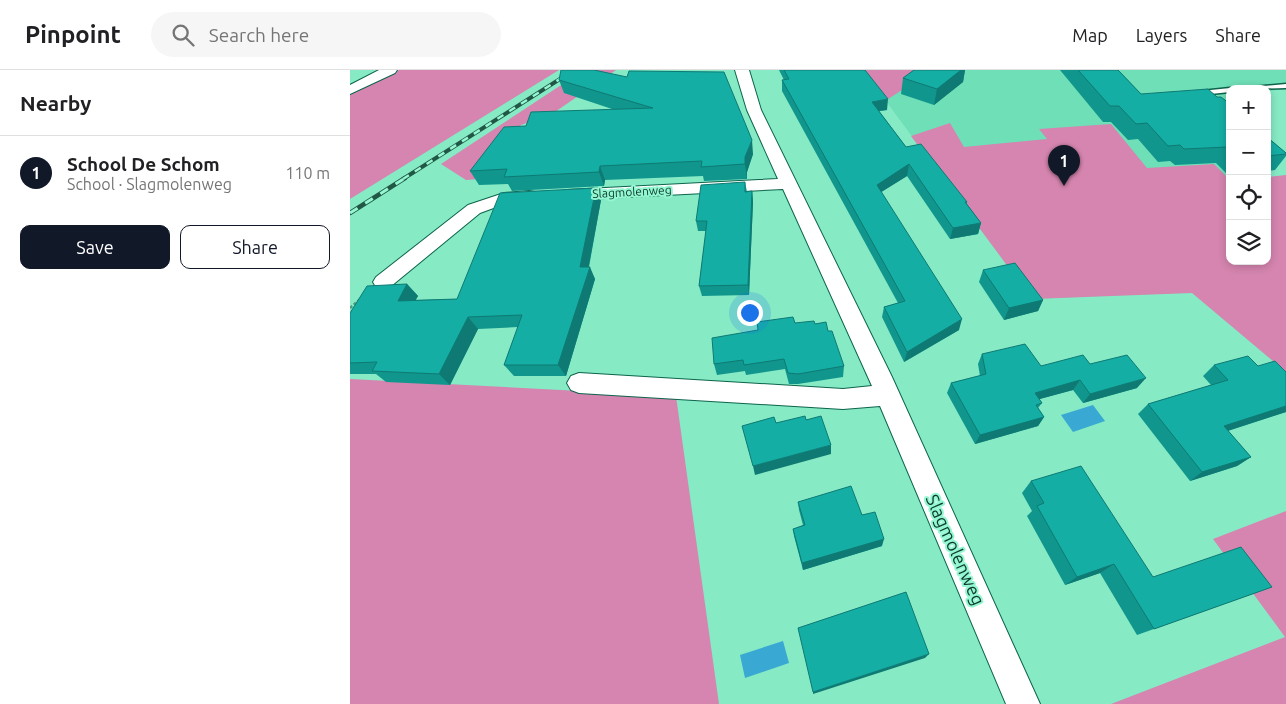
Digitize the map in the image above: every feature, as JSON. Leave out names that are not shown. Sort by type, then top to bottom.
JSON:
[{"type":"street","points":[[350,90],[390,70]]},
{"type":"street","name":"Slagmolenweg","points":[[742,70],[754,110],[888,395],[1023,704]]},
{"type":"street","name":"Slagmolenweg","points":[[383,282],[474,209],[504,198],[789,184]]},
{"type":"street","points":[[579,383],[842,399],[888,395]]},
{"type":"lane","points":[[1271,87],[1286,86]]},
{"type":"lane","points":[[1201,93],[1226,90]]},
{"type":"shaded area","points":[[399,70],[559,70],[350,199],[350,95]]},
{"type":"shaded area","points":[[584,70],[616,70],[552,114],[521,125],[507,139],[479,179],[466,180],[441,164]]},
{"type":"shaded area","points":[[863,70],[1286,70],[1286,89],[1271,91],[1271,85],[1226,85],[1226,207],[1201,292],[1032,299]]},
{"type":"shaded area","points":[[863,70],[933,70],[885,101]]},
{"type":"shaded area","points":[[950,123],[964,147],[1047,139],[1039,129],[1111,124],[1147,168],[1214,164],[1226,176],[1226,265],[1271,265],[1271,177],[1286,175],[1286,372],[1192,293],[1032,299],[911,136]]},
{"type":"shaded area","points":[[350,379],[676,396],[719,704],[350,704]]},
{"type":"shaded area","points":[[1286,511],[1286,704],[1111,704],[1285,637],[1213,539]]},
{"type":"water","points":[[1093,405],[1105,421],[1073,432],[1061,415]]},
{"type":"water","points":[[783,641],[789,663],[745,678],[740,655]]},
{"type":"building","points":[[561,70],[594,70],[627,77],[629,71],[724,72],[752,140],[745,157],[745,164],[701,167],[702,161],[600,166],[599,172],[504,177],[507,169],[470,171],[504,127],[526,126],[531,112],[653,108],[559,80]]},
{"type":"building","points":[[784,70],[865,70],[888,99],[872,102],[906,147],[921,144],[967,202],[965,202],[981,223],[953,228],[909,164],[877,185],[962,319],[907,352],[884,307],[905,301],[782,80],[789,79]]},
{"type":"building","points":[[914,70],[961,70],[937,89],[903,78]]},
{"type":"building","points":[[1078,70],[1118,70],[1141,94],[1208,89],[1217,97],[1221,97],[1226,101],[1226,147],[1184,149],[1180,145],[1168,146],[1147,123],[1136,124],[1119,106],[1110,106]]},
{"type":"building","points":[[1271,140],[1286,153],[1271,156]]},
{"type":"building","points":[[745,182],[745,192],[752,191],[748,285],[699,286],[707,221],[696,221],[701,185]]},
{"type":"building","points":[[596,188],[580,267],[590,267],[558,365],[504,365],[522,315],[468,317],[439,374],[372,371],[377,362],[350,363],[350,313],[367,286],[407,284],[398,301],[457,299],[500,193]]},
{"type":"building","points":[[1015,263],[1043,300],[1009,308],[983,270]]},
{"type":"building","points":[[793,317],[795,323],[814,321],[815,324],[826,322],[828,331],[832,331],[844,366],[798,374],[788,373],[784,359],[744,365],[743,360],[714,364],[712,338],[758,330],[757,322]]},
{"type":"building","points":[[1025,344],[1041,366],[1083,355],[1090,364],[1127,355],[1146,378],[1090,394],[1080,380],[1035,393],[1042,403],[1036,405],[1044,417],[980,435],[951,383],[986,374],[982,354]]},
{"type":"building","points":[[1248,356],[1258,366],[1275,361],[1286,372],[1286,406],[1224,426],[1251,457],[1202,472],[1148,404],[1228,380],[1214,365]]},
{"type":"building","points":[[805,416],[806,420],[821,416],[831,445],[753,466],[742,426],[774,417],[776,423]]},
{"type":"building","points":[[1081,466],[1153,577],[1241,547],[1272,587],[1154,629],[1114,564],[1077,577],[1037,506],[1044,503],[1031,481]]},
{"type":"building","points":[[851,486],[862,515],[875,512],[884,539],[802,563],[793,529],[805,525],[798,502]]},
{"type":"building","points":[[906,592],[929,654],[813,692],[798,628]]},
{"type":"railway","points":[[403,179],[574,70]]},
{"type":"railway","points":[[350,213],[405,178]]},
{"type":"place","name":"School De Schom","points":[[1064,186]]}]
